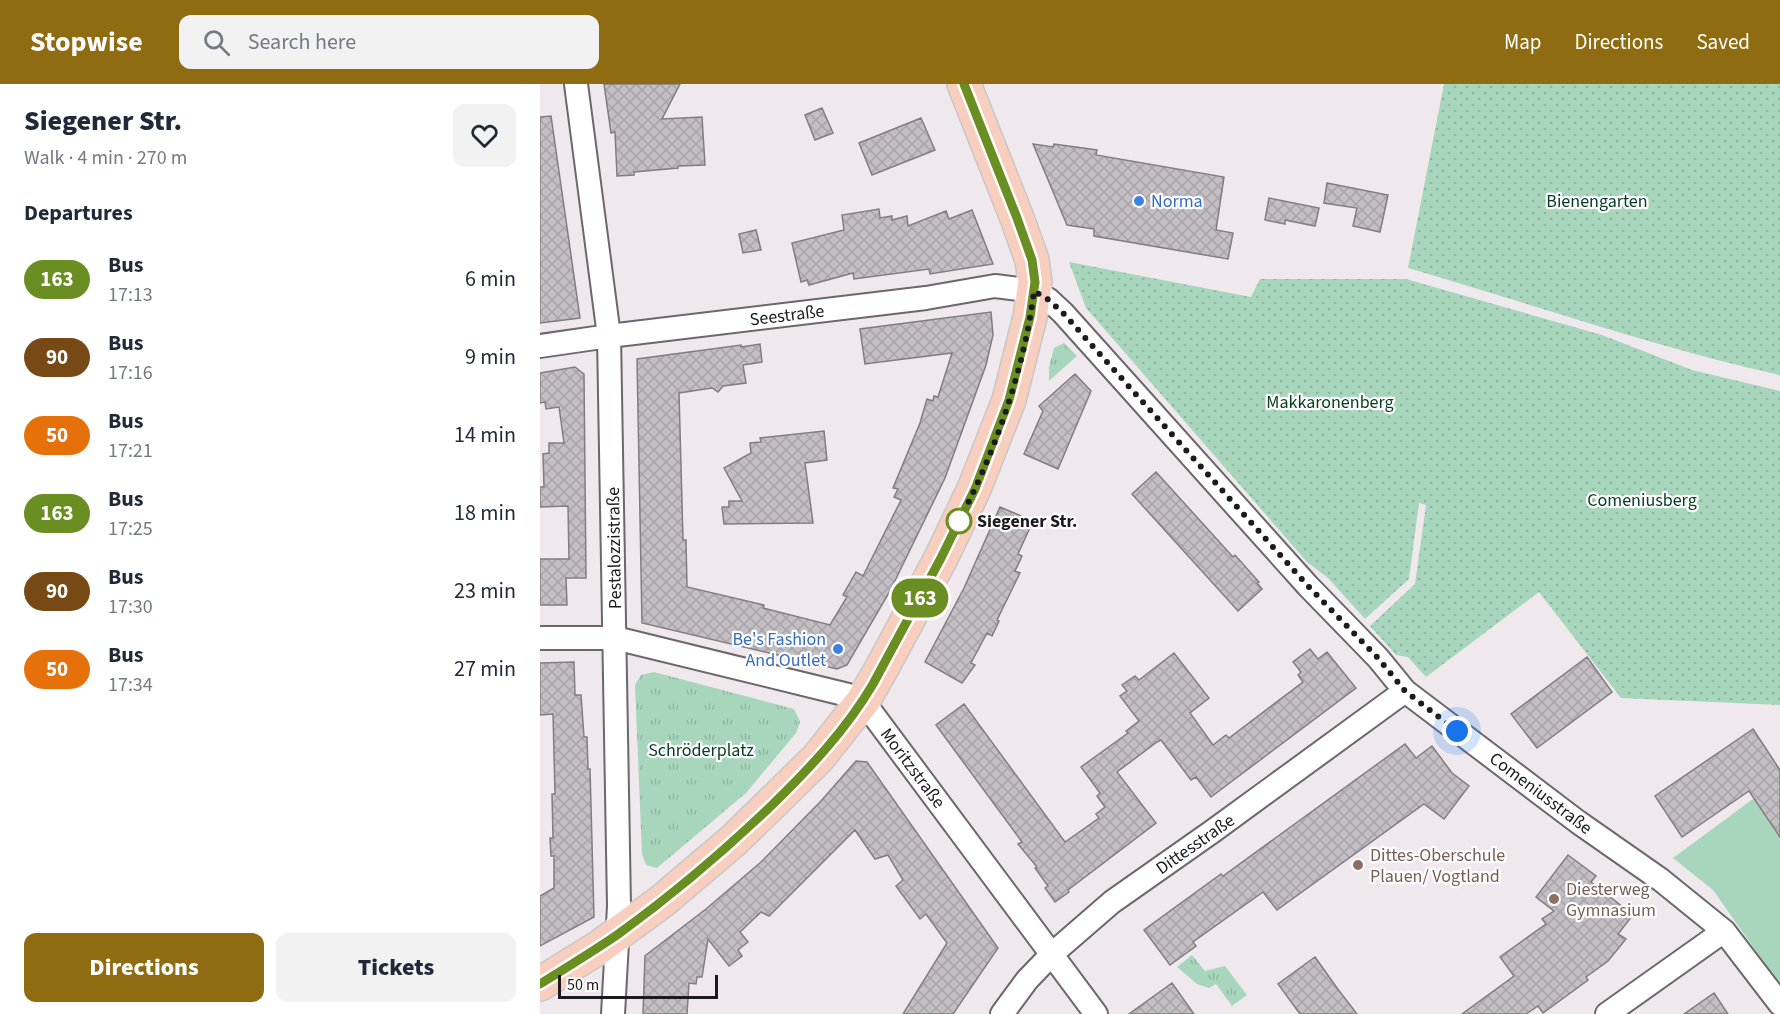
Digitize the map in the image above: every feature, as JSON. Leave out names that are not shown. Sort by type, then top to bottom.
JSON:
[{"type":"main road","points":[[540,984],[617,935],[661,902],[760,816],[818,758],[863,701],[941,558],[975,489],[1009,400],[1030,317],[1034,291],[1032,260],[964,84]]},
{"type":"street","name":"Pestalozzistraße","points":[[576,84],[609,336],[619,906],[613,1014]]},
{"type":"street","name":"Seestraße","points":[[540,346],[926,298],[995,286],[1034,291]]},
{"type":"street","name":"Comeniusstraße","points":[[1034,291],[1049,300],[1063,313],[1308,586],[1378,658],[1405,691],[1578,822],[1661,880],[1724,931],[1780,1004]]},
{"type":"street","points":[[540,638],[615,638],[848,695],[863,701]]},
{"type":"street","name":"Dittesstraße","points":[[1002,1014],[1026,980],[1112,902],[1405,691]]},
{"type":"street","name":"Moritzstraße","points":[[863,701],[1096,1014]]},
{"type":"street","points":[[1607,1014],[1724,931]]},
{"type":"green space","name":"Bienengarten","points":[[1444,84],[1780,84],[1780,375],[1686,352],[1408,268]]},
{"type":"green space","points":[[1069,262],[1251,297],[1260,279],[1406,279],[1602,335],[1692,370],[1780,391],[1780,705],[1621,698],[1539,592],[1426,677],[1408,657],[1396,655],[1370,626],[1415,584],[1426,505],[1419,503],[1409,579],[1365,619],[1328,578],[1307,562],[1086,308]]},
{"type":"green space","points":[[1064,343],[1077,356],[1049,381],[1049,367],[1054,348]]},
{"type":"green space","name":"Schröderplatz","points":[[654,672],[794,709],[800,722],[796,733],[746,793],[657,868],[646,865],[642,854],[635,685],[641,675]]},
{"type":"green space","points":[[1780,779],[1780,985],[1713,890],[1673,858]]},
{"type":"green space","points":[[1192,955],[1205,971],[1225,966],[1247,995],[1232,1006],[1216,984],[1209,988],[1197,984],[1177,967]]},
{"type":"building","points":[[604,84],[680,84],[662,119],[702,117],[705,165],[678,166],[678,168],[617,176],[615,132],[611,133]]},
{"type":"building","points":[[822,108],[833,133],[815,140],[805,115]]},
{"type":"building","points":[[551,116],[580,318],[540,323],[540,117]]},
{"type":"building","points":[[921,118],[935,150],[872,175],[859,143]]},
{"type":"building","name":"Norma","points":[[1033,144],[1053,147],[1054,144],[1097,150],[1096,155],[1224,177],[1216,230],[1233,233],[1228,259],[1094,236],[1094,229],[1067,225]]},
{"type":"building","points":[[1327,183],[1388,195],[1380,232],[1353,226],[1357,208],[1324,203]]},
{"type":"building","points":[[1269,198],[1319,208],[1315,226],[1285,220],[1285,224],[1265,220]]},
{"type":"building","points":[[879,209],[880,218],[892,216],[892,220],[907,216],[908,226],[946,211],[949,219],[972,210],[993,264],[930,274],[929,269],[854,279],[853,273],[809,285],[807,280],[801,282],[792,243],[844,230],[842,215]]},
{"type":"building","points":[[756,230],[761,250],[743,253],[739,234]]},
{"type":"building","points":[[991,312],[993,335],[986,365],[945,478],[890,591],[847,665],[837,669],[642,623],[637,359],[760,344],[762,362],[743,365],[746,383],[723,386],[718,392],[712,388],[679,393],[683,540],[686,540],[687,587],[764,605],[763,608],[830,625],[847,597],[843,595],[856,572],[863,576],[901,500],[894,497],[898,489],[893,488],[920,423],[927,399],[933,401],[934,396],[938,397],[952,353],[865,364],[860,329]]},
{"type":"building","points":[[575,367],[584,374],[586,578],[566,578],[567,605],[540,605],[540,559],[569,559],[568,506],[540,507],[540,487],[544,487],[543,454],[549,453],[549,443],[564,443],[559,407],[546,409],[545,402],[540,403],[540,373]]},
{"type":"building","points":[[1075,374],[1091,391],[1058,469],[1024,454],[1043,411],[1039,406]]},
{"type":"building","points":[[824,431],[827,460],[805,463],[813,523],[724,524],[722,507],[729,507],[729,501],[742,501],[724,468],[751,453],[750,443],[761,442],[760,438]]},
{"type":"building","points":[[1156,472],[1233,557],[1235,555],[1259,582],[1257,583],[1262,589],[1238,611],[1132,494]]},
{"type":"building","points":[[1000,507],[1033,521],[1018,554],[1022,556],[1015,571],[1020,573],[997,620],[999,621],[992,636],[987,633],[971,663],[975,665],[962,683],[925,662],[964,588]]},
{"type":"building","points":[[1310,649],[1318,659],[1327,652],[1356,688],[1211,797],[1196,777],[1191,780],[1161,740],[1157,742],[1117,772],[1156,823],[1055,902],[1045,888],[1048,886],[1035,868],[1037,867],[1018,844],[1022,842],[936,725],[964,704],[1065,842],[1099,818],[1096,814],[1105,807],[1097,796],[1100,793],[1081,767],[1128,733],[1126,731],[1139,721],[1120,696],[1127,691],[1122,685],[1135,676],[1139,680],[1174,653],[1209,698],[1190,713],[1213,745],[1226,735],[1229,738],[1303,682],[1298,675],[1301,672],[1293,662]]},
{"type":"building","points":[[1587,657],[1612,692],[1537,748],[1511,714]]},
{"type":"building","points":[[574,662],[575,695],[581,695],[584,737],[587,737],[588,769],[590,769],[594,917],[540,946],[540,896],[554,888],[554,856],[551,856],[550,838],[553,838],[552,794],[555,794],[553,714],[540,715],[540,663]]},
{"type":"building","points":[[1753,729],[1780,770],[1780,837],[1749,791],[1682,837],[1655,796]]},
{"type":"building","points":[[1405,744],[1416,758],[1432,746],[1452,773],[1469,786],[1444,819],[1424,804],[1277,910],[1263,892],[1193,942],[1196,946],[1170,965],[1144,930],[1221,874],[1223,876]]},
{"type":"building","points":[[856,761],[867,762],[998,948],[953,1014],[903,1014],[947,943],[926,914],[920,919],[896,886],[903,880],[888,855],[875,859],[855,830],[769,916],[761,912],[740,932],[748,942],[738,950],[742,956],[729,966],[708,939],[702,977],[697,977],[696,984],[689,983],[687,1014],[643,1014],[645,956],[706,909],[761,862],[821,801]]},
{"type":"building","points":[[1568,855],[1596,876],[1591,882],[1633,915],[1618,934],[1626,939],[1608,961],[1586,977],[1588,980],[1543,1013],[1538,1006],[1526,1014],[1462,1014],[1514,976],[1500,957],[1546,924],[1542,919],[1554,911],[1536,897]]},
{"type":"building","points":[[1315,957],[1357,1014],[1300,1014],[1278,984]]},
{"type":"building","points":[[1172,983],[1194,1014],[1129,1014]]},
{"type":"building","points":[[1714,993],[1728,1014],[1684,1014]]},
{"type":"bus line","name":"163","points":[[540,984],[598,948],[661,902],[734,840],[818,758],[863,701],[873,684],[941,558],[975,489],[1009,400],[1030,317],[1035,282],[1032,260],[1017,218],[964,84]]},
{"type":"place","name":"Norma","points":[[1139,201]]},
{"type":"place","name":"Siegener Str.","points":[[959,521]]},
{"type":"place","name":"Be's Fashion And Outlet","points":[[838,649]]},
{"type":"place","name":"Dittes-Oberschule Plauen/ Vogtland","points":[[1358,865]]},
{"type":"place","name":"Diesterweg Gymnasium","points":[[1554,899]]},
{"type":"route","points":[[959,521],[975,489],[1009,400],[1022,352],[1034,291],[1049,300],[1063,313],[1308,586],[1378,658],[1405,691],[1457,731]]},
{"type":"park label","name":"Makkaronenberg","points":[[1330,402]]},
{"type":"park label","name":"Comeniusberg","points":[[1642,500]]}]
